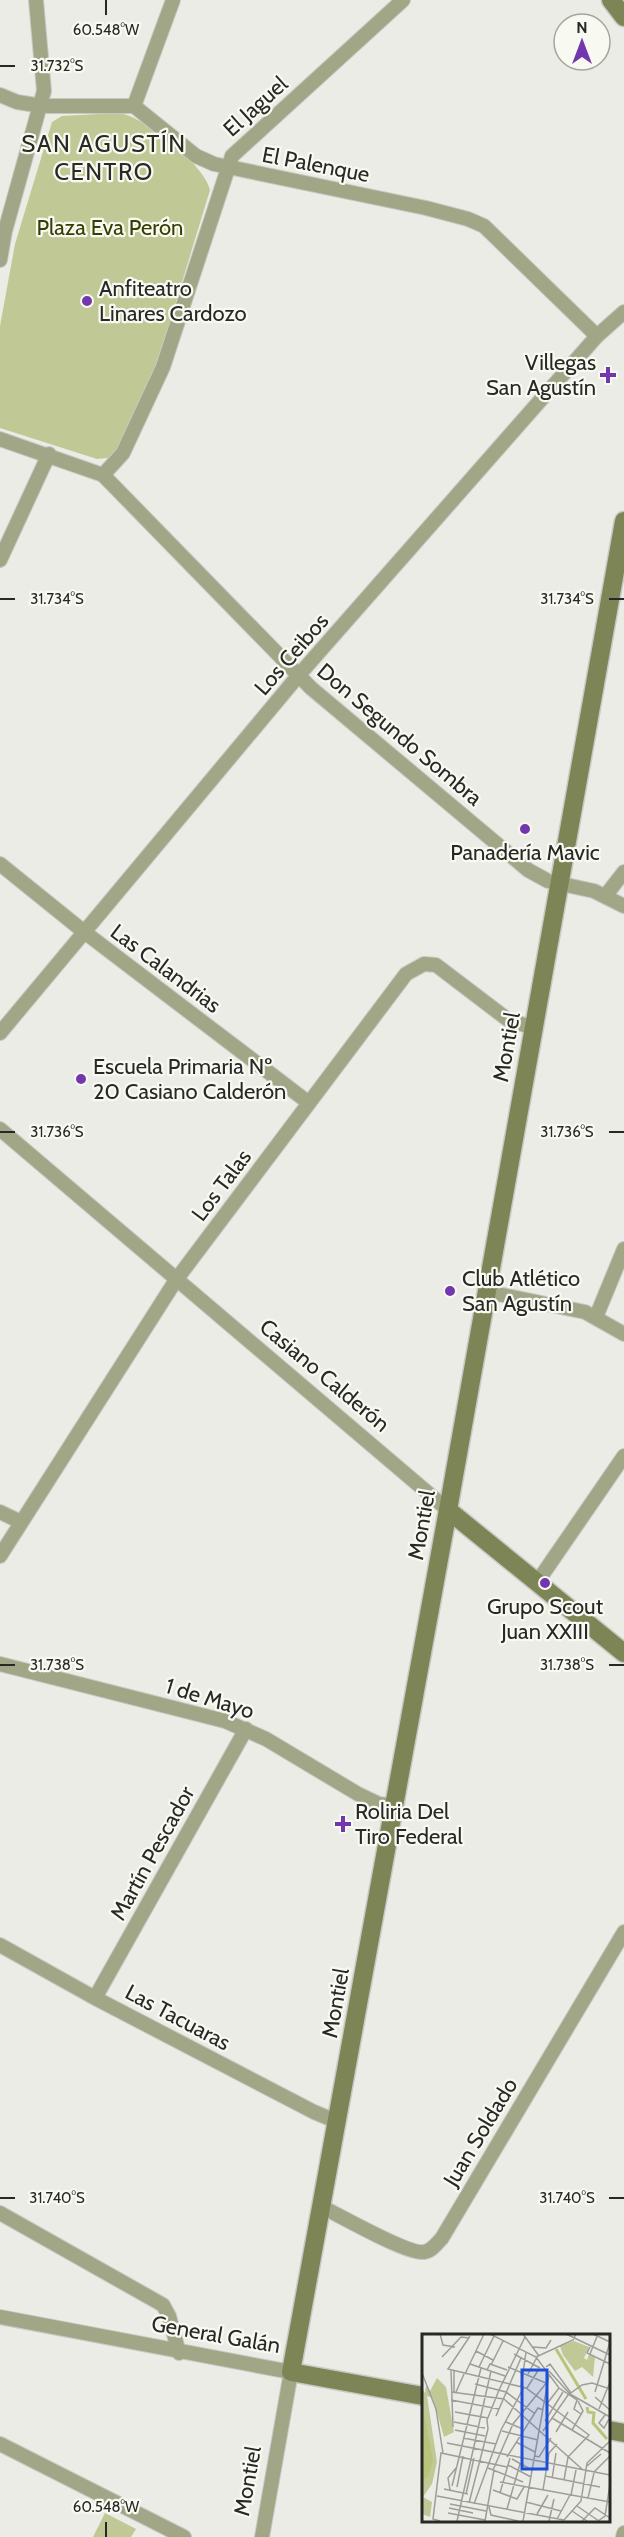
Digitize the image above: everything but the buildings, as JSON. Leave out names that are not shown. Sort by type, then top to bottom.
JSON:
[{"type":"street","points":[[0,260],[2,230],[42,106],[44,91],[36,0]]},
{"type":"street","points":[[0,95],[17,102],[42,106],[134,106],[173,0]]},
{"type":"street","name":"El Jaguel","points":[[103,475],[123,453],[164,367],[226,168],[232,156],[403,0]]},
{"type":"street","points":[[611,0],[624,17]]},
{"type":"street","name":"El Palenque","points":[[134,106],[196,156],[226,168],[426,208],[475,221],[484,226],[597,336]]},
{"type":"street","name":"Los Ceibos","points":[[0,1033],[298,676],[597,336],[624,312]]},
{"type":"street","name":"Don Segundo Sombra","points":[[0,439],[49,454],[103,475],[298,676],[528,870],[539,877],[559,884],[606,895],[624,906]]},
{"type":"street","points":[[0,560],[49,454]]},
{"type":"street","name":"Montiel","points":[[262,2537],[488,1292],[624,521]]},
{"type":"street","name":"Las Calandrias","points":[[0,864],[83,931],[309,1102]]},
{"type":"street","points":[[606,895],[624,872]]},
{"type":"street","name":"Los Talas","points":[[0,1556],[176,1280],[406,974],[424,964],[436,965],[507,1019],[533,1028]]},
{"type":"street","name":"Casiano Calderón","points":[[0,1129],[448,1510],[624,1653]]},
{"type":"street","points":[[597,1317],[624,1249]]},
{"type":"street","points":[[488,1292],[576,1309],[597,1317],[624,1334]]},
{"type":"street","points":[[538,1581],[624,1456]]},
{"type":"street","points":[[0,1512],[21,1522]]},
{"type":"street","name":"1 de Mayo","points":[[0,1664],[246,1729],[358,1794],[379,1804],[395,1806]]},
{"type":"street","name":"Martín Pescador","points":[[95,1998],[246,1729]]},
{"type":"street","name":"Juan Soldado","points":[[322,2207],[415,2252],[432,2249],[442,2238],[624,1932]]},
{"type":"street","name":"Las Tacuaras","points":[[0,1945],[95,1998],[314,2112],[338,2122]]},
{"type":"street","points":[[0,2212],[163,2306],[169,2316],[179,2353]]},
{"type":"street","name":"General Galán","points":[[0,2317],[179,2353],[422,2396]]},
{"type":"street","points":[[609,2430],[624,2433]]},
{"type":"street","points":[[0,2444],[184,2537]]},
{"type":"green space","name":"Plaza Eva Perón","points":[[118,113],[142,122],[172,143],[197,168],[210,190],[157,364],[116,453],[107,458],[97,459],[0,428],[0,326],[15,244],[52,122],[62,116]]},
{"type":"green space","points":[[105,2513],[136,2529],[131,2537],[93,2537]]},
{"type":"place","name":"Anfiteatro Linares Cardozo","points":[[87,301]]},
{"type":"place","name":"Villegas San Agustín","points":[[608,375]]},
{"type":"place","name":"Panadería Mavic","points":[[525,829]]},
{"type":"place","name":"Escuela Primaria Nº 20 Casiano Calderón","points":[[81,1079]]},
{"type":"place","name":"Club Atlético San Agustín","points":[[450,1291]]},
{"type":"place","name":"Grupo Scout Juan XXIII","points":[[545,1583]]},
{"type":"place","name":"Roliria Del Tiro Federal","points":[[343,1824]]},
{"type":"district","name":"SAN AGUSTÍN CENTRO","points":[[104,158]]}]
